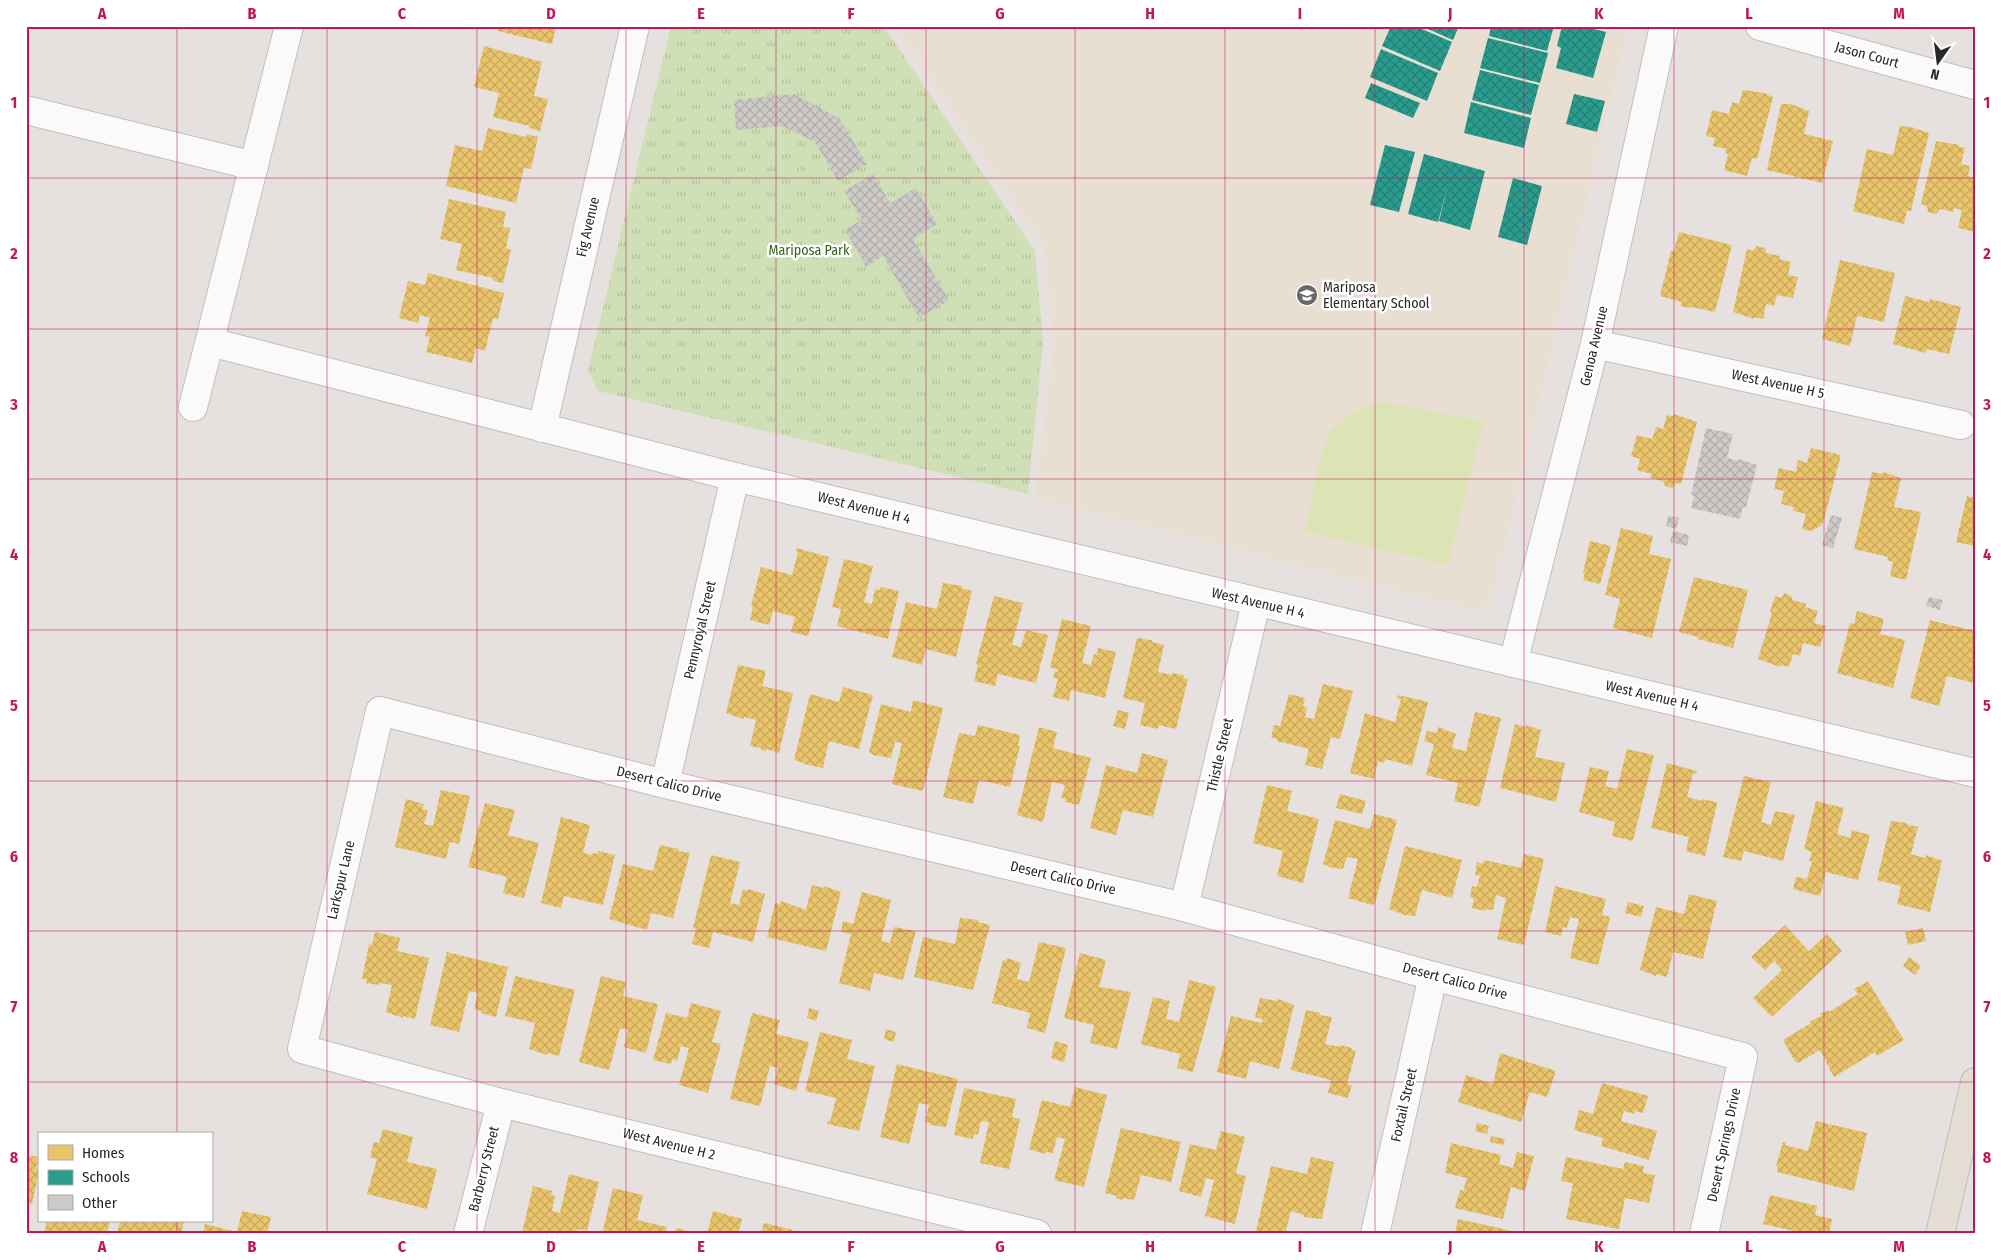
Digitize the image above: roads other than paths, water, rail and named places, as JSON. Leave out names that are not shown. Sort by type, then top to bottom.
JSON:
[{"type":"main road","points":[[1940,1234],[1975,1082]]},
{"type":"street","points":[[193,406],[289,26]]},
{"type":"street","name":"Fig Avenue","points":[[542,428],[635,26]]},
{"type":"street","name":"Genoa Avenue","points":[[1513,663],[1596,344],[1664,26]]},
{"type":"street","name":"Jason Court","points":[[1760,26],[1975,84]]},
{"type":"street","points":[[26,110],[254,166]]},
{"type":"street","name":"West Avenue H 4","points":[[210,342],[735,477],[1256,603],[1975,773]]},
{"type":"street","name":"West Avenue H 5","points":[[1596,344],[1961,425]]},
{"type":"street","name":"Pennyroyal Street","points":[[665,784],[735,477]]},
{"type":"street","name":"Thistle Street","points":[[1184,907],[1256,603]]},
{"type":"street","name":"Desert Calico Drive","points":[[380,711],[665,784],[1184,907],[1434,976],[1743,1057]]},
{"type":"street","name":"Larkspur Lane","points":[[302,1049],[380,711]]},
{"type":"street","name":"Foxtail Street","points":[[1375,1234],[1434,976]]},
{"type":"street","name":"West Avenue H 2","points":[[302,1049],[501,1104],[1037,1234]]},
{"type":"street","name":"Desert Springs Drive","points":[[1704,1234],[1743,1057]]},
{"type":"street","name":"Barberry Street","points":[[468,1234],[501,1104]]},
{"type":"place","name":"Mariposa Elementary School","points":[[1307,295]]},
{"type":"park label","name":"Mariposa Park","points":[[809,250]]}]
